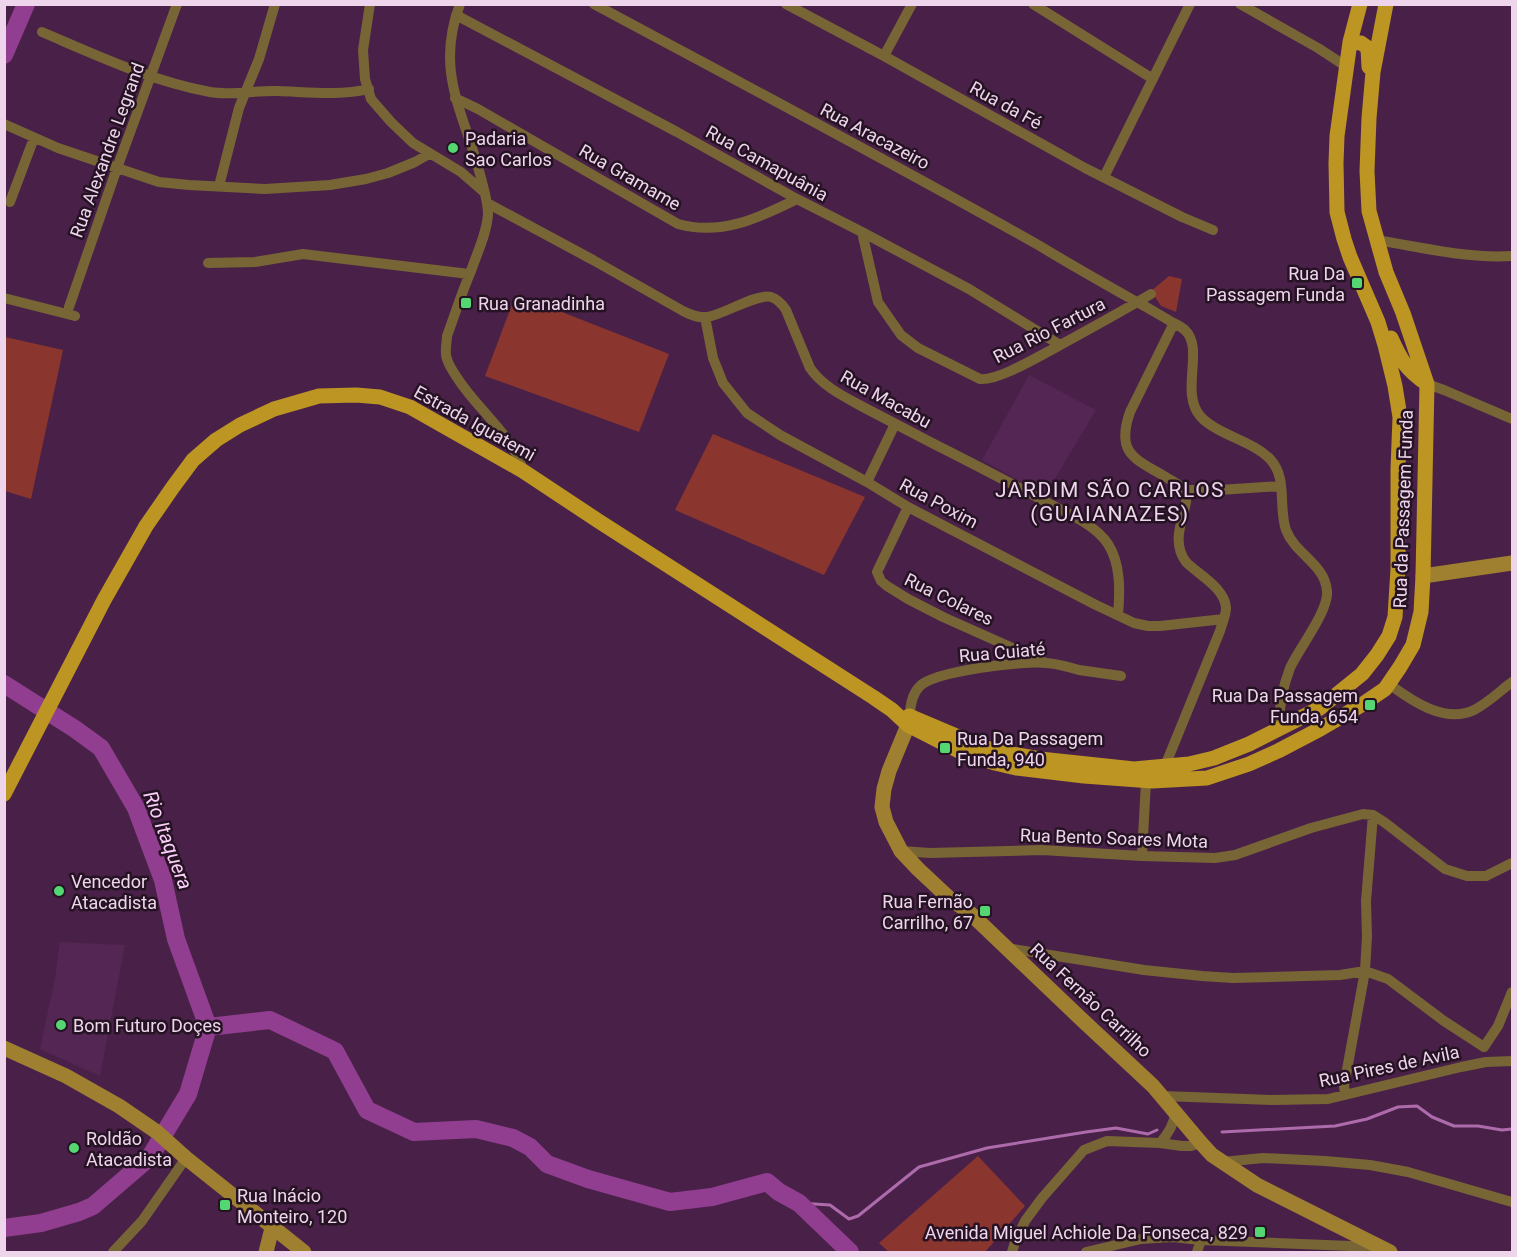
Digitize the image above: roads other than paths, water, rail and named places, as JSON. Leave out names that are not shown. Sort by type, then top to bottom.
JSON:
[{"type":"main road","name":"Rua da Passagem Funda","points":[[909,721],[994,751],[1040,759],[1134,769],[1190,764],[1214,758],[1249,744],[1320,708],[1362,674],[1389,636],[1395,617],[1398,569],[1400,417],[1385,345],[1344,239],[1337,212],[1337,136],[1350,42],[1360,4]]},
{"type":"main road","points":[[1366,4],[1374,11],[1386,5]]},
{"type":"main road","name":"Rua da Passagem Funda","points":[[909,721],[961,752],[1016,768],[1146,781],[1207,778],[1249,764],[1278,751],[1363,704],[1389,684],[1413,645],[1421,612],[1427,384],[1403,313],[1386,272],[1369,211],[1367,171],[1369,118],[1372,85],[1386,5]]},
{"type":"main road","points":[[1350,42],[1361,43],[1368,48],[1372,85]]},
{"type":"main road","points":[[1370,306],[1386,328],[1409,371],[1427,384]]},
{"type":"main road","name":"Estrada Iguatemi","points":[[4,794],[48,707],[146,526],[193,460],[216,440],[240,425],[274,409],[319,396],[380,397],[410,406],[523,471],[909,721]]},
{"type":"street","name":"Rua Alexandre Legrand","points":[[4,298],[72,312],[117,168],[177,4]]},
{"type":"street","points":[[219,186],[244,93],[259,59],[275,4]]},
{"type":"street","points":[[370,4],[363,50],[365,79],[371,99],[413,143],[461,172],[486,198],[683,311],[694,316],[705,317]]},
{"type":"street","name":"Rua Aracazeiro","points":[[594,4],[957,199],[1174,323]]},
{"type":"street","name":"Rua da Fé","points":[[786,4],[885,56],[1085,168],[1182,217],[1213,230]]},
{"type":"street","points":[[885,56],[912,4]]},
{"type":"street","points":[[1033,4],[1152,79]]},
{"type":"street","points":[[1104,177],[1190,4]]},
{"type":"street","points":[[1240,4],[1347,67]]},
{"type":"street","points":[[458,10],[450,40],[449,59],[452,85],[486,198],[487,221],[447,336],[447,361],[465,390],[513,448],[523,471]]},
{"type":"street","name":"Rua Camapuânia","points":[[458,10],[797,199],[969,289],[1060,345]]},
{"type":"street","points":[[42,32],[150,75],[210,92],[244,93],[265,90],[354,93],[369,89]]},
{"type":"street","name":"Rua Gramame","points":[[455,98],[678,224],[701,228],[735,225],[765,215],[797,199]]},
{"type":"street","points":[[4,124],[58,148],[159,182],[265,189],[330,186],[388,173],[429,154]]},
{"type":"street","points":[[10,202],[34,138]]},
{"type":"street","name":"Rua Rio Fartura","points":[[862,232],[871,266],[875,295],[880,307],[901,335],[918,348],[969,375],[984,380],[1060,345],[1151,294]]},
{"type":"street","points":[[1376,240],[1443,252],[1492,257],[1512,256]]},
{"type":"street","points":[[208,263],[255,262],[303,254],[469,274]]},
{"type":"street","name":"Rua Macabu","points":[[705,317],[759,298],[770,296],[774,298],[786,310],[810,368],[815,375],[838,393],[1076,518],[1100,534],[1111,549],[1114,559],[1118,578],[1118,615]]},
{"type":"street","name":"Rua Poxim","points":[[705,317],[709,345],[723,383],[747,413],[780,435],[908,507],[1134,623],[1149,626],[1224,619]]},
{"type":"street","points":[[1165,766],[1224,619],[1226,606],[1222,594],[1186,562],[1179,548],[1179,528],[1187,500],[1184,490],[1132,456],[1126,446],[1124,436],[1130,412],[1174,323],[1185,330],[1192,340],[1191,392],[1199,416],[1262,452],[1270,459],[1280,474],[1283,517],[1287,531],[1295,546],[1316,566],[1327,588],[1327,598],[1322,612],[1291,667],[1281,694],[1278,730]]},
{"type":"street","points":[[1427,384],[1512,419]]},
{"type":"street","points":[[867,482],[896,424]]},
{"type":"street","points":[[1184,490],[1281,486]]},
{"type":"street","name":"Rua Colares","points":[[908,507],[877,572],[882,581],[908,599],[943,617],[1046,663]]},
{"type":"street","points":[[1423,576],[1512,563]]},
{"type":"street","name":"Rua Cuiaté","points":[[909,721],[910,704],[914,693],[920,686],[927,681],[956,672],[1026,663],[1046,663],[1121,676]]},
{"type":"street","points":[[1389,684],[1419,704],[1441,713],[1452,714],[1473,711],[1512,682]]},
{"type":"street","name":"Rua Fernão Carrilho","points":[[909,721],[889,771],[882,807],[886,822],[901,851],[933,884],[970,913],[1163,1096],[1212,1155],[1257,1185],[1384,1250]]},
{"type":"street","points":[[1142,856],[1146,781]]},
{"type":"street","name":"Rua Bento Soares Mota","points":[[901,851],[930,853],[1042,850],[1215,858],[1235,855],[1311,828],[1363,814],[1373,815]]},
{"type":"street","points":[[1345,1095],[1344,1086],[1365,971],[1366,901],[1373,815],[1445,869],[1467,876],[1486,876],[1512,863]]},
{"type":"street","points":[[1007,948],[1144,970],[1233,978],[1340,975],[1365,971],[1388,979],[1444,1021],[1484,1047]]},
{"type":"street","points":[[1486,1062],[1484,1047],[1498,1026],[1512,992]]},
{"type":"street","points":[[4,1048],[85,1085],[119,1106],[157,1132],[186,1158],[304,1252]]},
{"type":"street","name":"Rua Pires de Avila","points":[[1163,1096],[1273,1100],[1328,1099],[1461,1067],[1486,1062],[1512,1061]]},
{"type":"street","points":[[1160,1143],[1169,1133],[1176,1112]]},
{"type":"street","points":[[1012,1252],[1025,1221],[1084,1150],[1107,1141],[1182,1146],[1201,1143]]},
{"type":"street","points":[[113,1252],[142,1221],[186,1158]]},
{"type":"street","points":[[1222,1162],[1263,1158],[1370,1165],[1408,1172],[1512,1202]]},
{"type":"street","points":[[266,1252],[272,1228]]},
{"type":"street","points":[[1086,1252],[1141,1239],[1172,1237],[1384,1250]]},
{"type":"street","points":[[1197,1252],[1201,1240]]},
{"type":"waterway","name":"Rio Itaquera","points":[[4,55],[26,4]]},
{"type":"waterway","name":"Rio Itaquera","points":[[4,684],[101,748],[136,808],[163,880],[176,939],[208,1027]]},
{"type":"waterway","points":[[208,1027],[270,1020],[335,1051],[367,1110],[414,1132],[476,1129],[513,1138],[530,1147],[547,1164],[588,1179],[670,1202],[712,1197],[767,1182],[799,1203],[850,1252]]},
{"type":"waterway","points":[[4,1228],[41,1223],[93,1206],[150,1157],[188,1094],[208,1027]]},
{"type":"waterway","points":[[1222,1132],[1335,1126],[1367,1119],[1398,1107],[1417,1106],[1432,1117],[1454,1126],[1512,1129]]},
{"type":"waterway","points":[[799,1203],[830,1205],[849,1219],[858,1216],[919,1167],[987,1148],[1086,1132],[1116,1128],[1148,1134],[1157,1130]]},
{"type":"place","name":"Padaria Sao Carlos","points":[[453,148]]},
{"type":"place","name":"Rua Da Passagem Funda","points":[[1357,283]]},
{"type":"place","name":"Rua Granadinha","points":[[466,303]]},
{"type":"place","name":"Rua Da Passagem Funda, 654","points":[[1370,705]]},
{"type":"place","name":"Rua Da Passagem Funda, 940","points":[[945,748]]},
{"type":"place","name":"Vencedor Atacadista","points":[[59,891]]},
{"type":"place","name":"Rua Fernão Carrilho, 67","points":[[985,911]]},
{"type":"place","name":"Bom Futuro Doçes","points":[[61,1025]]},
{"type":"place","name":"Roldão Atacadista","points":[[74,1148]]},
{"type":"place","name":"Rua Inácio Monteiro, 120","points":[[225,1205]]},
{"type":"place","name":"Avenida Miguel Achiole Da Fonseca, 829","points":[[1260,1232]]},
{"type":"district","name":"JARDIM SÃO CARLOS (GUAIANAZES)","points":[[1110,502]]}]
